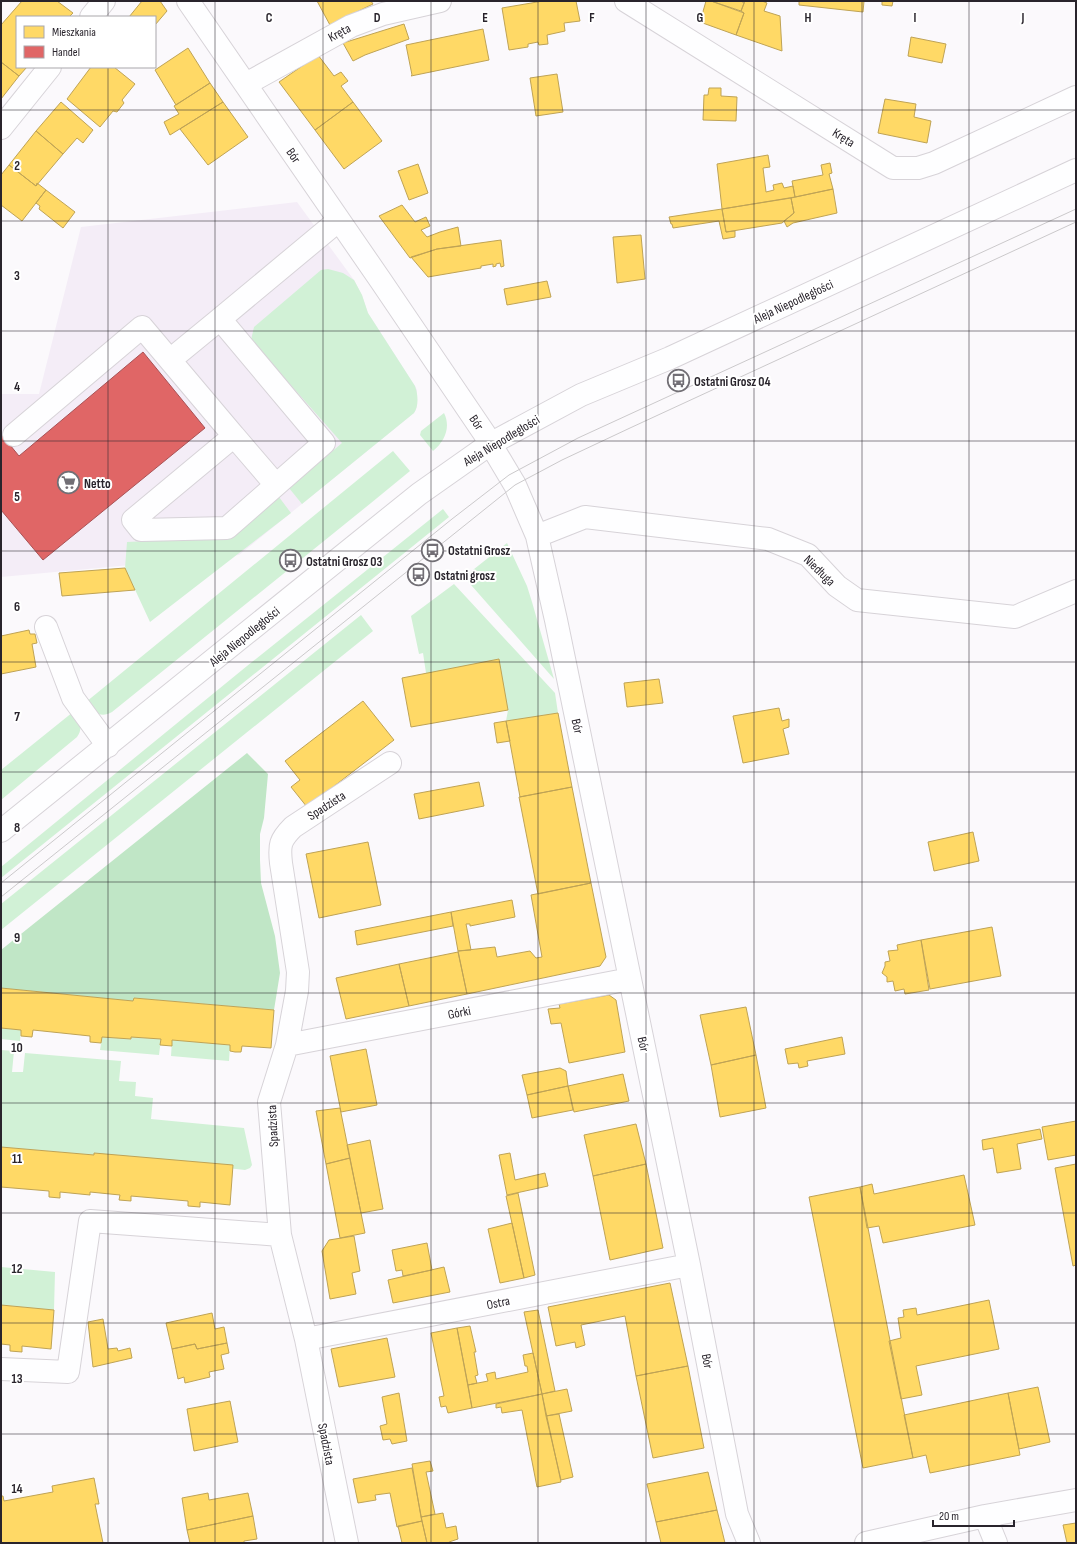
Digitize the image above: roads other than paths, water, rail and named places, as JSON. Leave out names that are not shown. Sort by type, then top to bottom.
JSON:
[{"type":"street","points":[[92,16],[104,1]]},
{"type":"street","name":"Bór","points":[[188,1],[484,433],[515,485],[537,536],[558,628],[689,1265],[737,1514],[749,1543]]},
{"type":"street","name":"Kręta","points":[[246,84],[350,26],[383,14],[440,1]]},
{"type":"street","name":"Kręta","points":[[626,1],[893,168],[918,168],[934,163],[1076,97]]},
{"type":"street","points":[[1,128],[49,68]]},
{"type":"street","name":"Aleja Niepodległości","points":[[1,831],[419,494],[490,444],[581,395],[670,358],[1076,170]]},
{"type":"street","points":[[170,360],[339,220]]},
{"type":"street","points":[[220,319],[324,442],[227,528],[141,530],[133,520],[234,436]]},
{"type":"street","points":[[14,435],[142,327],[276,485]]},
{"type":"street","name":"Niedługa","points":[[537,536],[585,517],[768,539],[808,555],[837,586],[857,600],[1015,617],[1076,591]]},
{"type":"street","points":[[46,627],[73,698],[108,746]]},
{"type":"street","name":"Spadzista","points":[[347,1543],[306,1340],[280,1235],[269,1102],[287,1045],[295,1004],[298,972],[280,863],[280,847],[284,836],[293,827],[390,763]]},
{"type":"street","name":"Górki","points":[[287,1045],[630,979]]},
{"type":"street","points":[[1,1369],[68,1372],[90,1221],[280,1235]]},
{"type":"street","name":"Ostra","points":[[306,1340],[689,1265]]},
{"type":"street","points":[[866,1543],[984,1516],[1076,1500]]},
{"type":"street","points":[[984,1516],[996,1543]]},
{"type":"tram line","points":[[1,883],[452,519],[509,475],[578,438],[1076,209]]},
{"type":"tram line","points":[[1,897],[515,485],[562,460],[630,428],[1076,222]]},
{"type":"place","name":"Ostatni Grosz 04","points":[[679,381]]},
{"type":"place","name":"Netto","points":[[69,483]]},
{"type":"place","name":"Ostatni Grosz","points":[[432,550]]},
{"type":"place","name":"Ostatni Grosz 03","points":[[291,561]]},
{"type":"place","name":"Ostatni grosz","points":[[418,575]]}]
